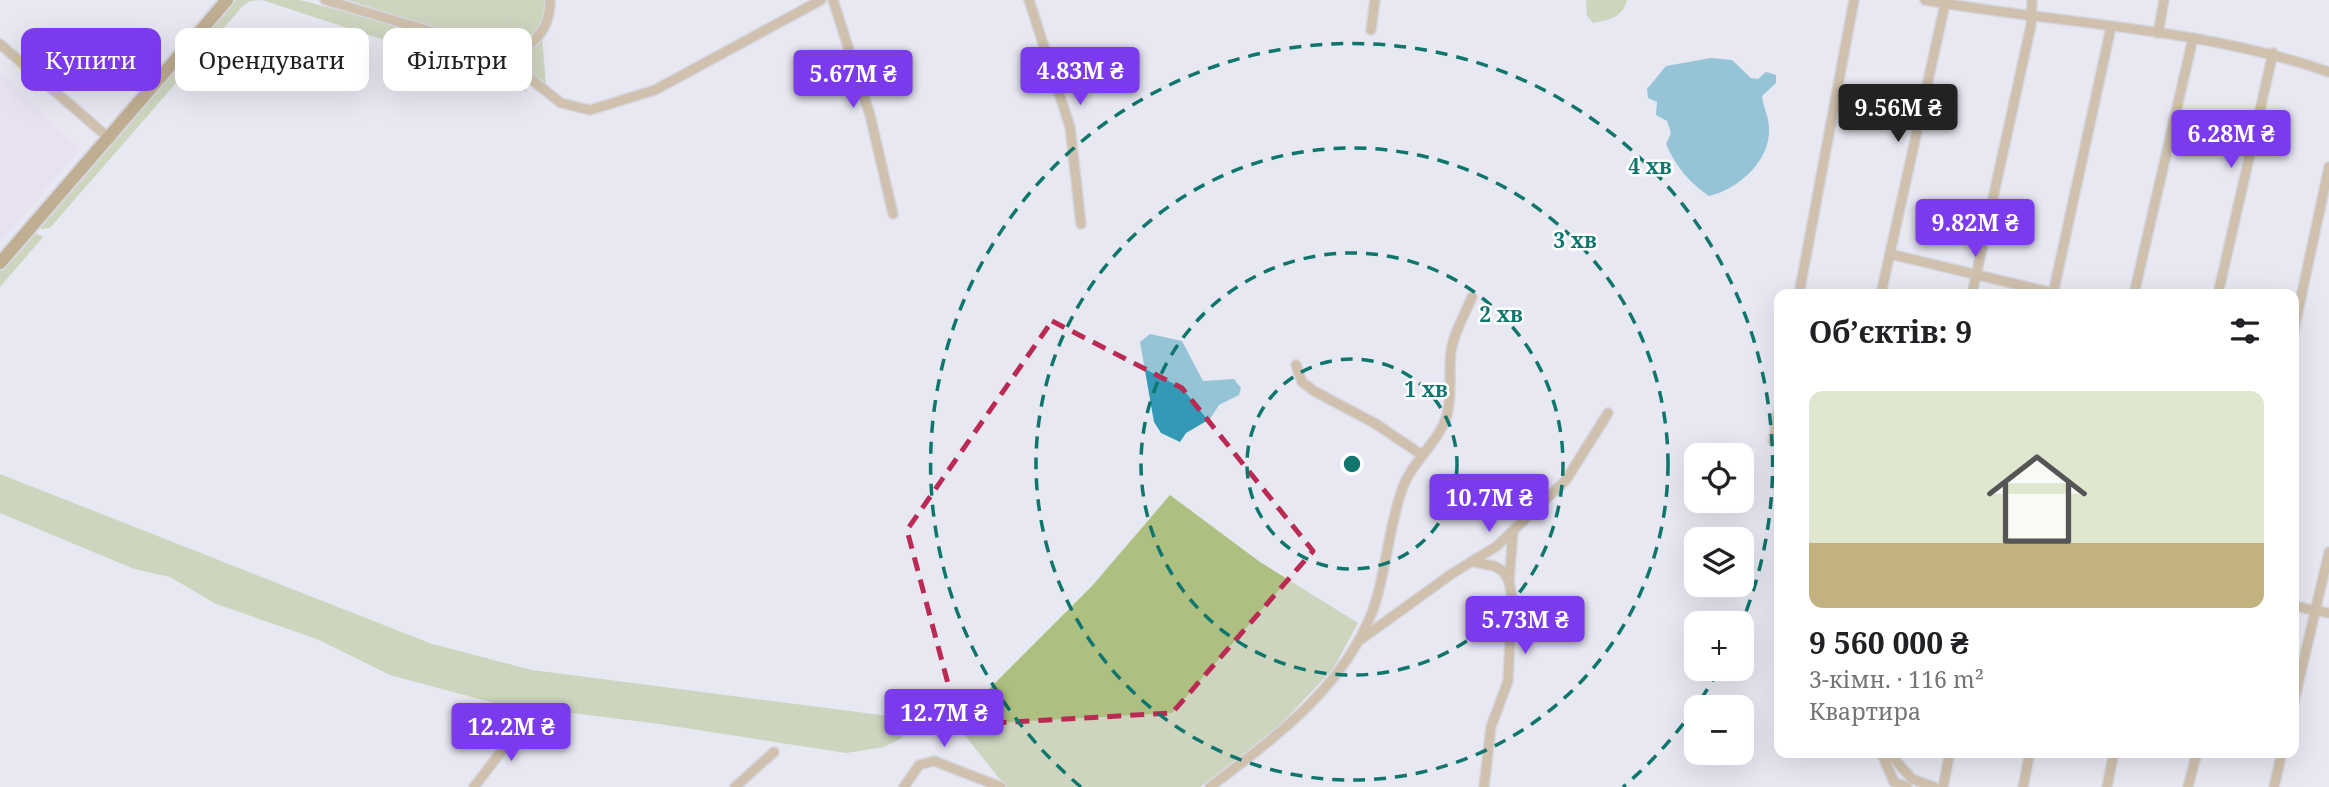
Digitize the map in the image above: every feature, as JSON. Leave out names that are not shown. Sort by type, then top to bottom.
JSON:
[{"type":"street","points":[[0,263],[110,139],[227,0]]},
{"type":"street","points":[[325,0],[420,28]]},
{"type":"street","points":[[532,43],[544,28],[550,0]]},
{"type":"street","points":[[532,80],[561,103],[581,109],[602,108],[667,84],[821,0]]},
{"type":"street","points":[[833,0],[870,115],[893,214]]},
{"type":"street","points":[[1029,0],[1070,127],[1081,223]]},
{"type":"street","points":[[1371,30],[1375,0]]},
{"type":"street","points":[[1800,289],[1854,0]]},
{"type":"street","points":[[1925,0],[2031,18],[2193,38],[2273,53],[2329,72]]},
{"type":"street","points":[[1974,289],[2031,18],[2032,0]]},
{"type":"street","points":[[2158,33],[2164,0]]},
{"type":"street","points":[[1882,289],[1945,4]]},
{"type":"street","points":[[2054,289],[2111,27]]},
{"type":"street","points":[[2135,289],[2193,38]]},
{"type":"street","points":[[0,44],[110,139]]},
{"type":"street","points":[[2219,289],[2273,53]]},
{"type":"street","points":[[2299,307],[2329,167]]},
{"type":"street","points":[[1890,254],[2033,289]]},
{"type":"street","points":[[1210,787],[1306,709],[1330,684],[1358,641],[1376,599],[1394,511],[1406,480],[1441,431],[1447,415],[1452,378],[1451,351],[1472,297]]},
{"type":"street","points":[[1296,365],[1302,382],[1314,391],[1376,424],[1422,455]]},
{"type":"street","points":[[1358,641],[1453,573],[1497,546],[1566,480],[1608,413]]},
{"type":"street","points":[[1484,787],[1489,735],[1508,681],[1511,598],[1509,581],[1513,530]]},
{"type":"street","points":[[2299,681],[2329,552]]},
{"type":"street","points":[[1474,562],[1494,566],[1503,571],[1509,581]]},
{"type":"street","points":[[2299,607],[2329,612]]},
{"type":"street","points":[[474,787],[524,722]]},
{"type":"street","points":[[736,787],[774,752]]},
{"type":"street","points":[[1884,758],[1894,782],[1907,787]]},
{"type":"street","points":[[1893,758],[1912,779],[1934,787]]},
{"type":"street","points":[[1943,787],[1949,758]]},
{"type":"street","points":[[2023,787],[2029,758]]},
{"type":"street","points":[[2107,787],[2113,758]]},
{"type":"street","points":[[2188,787],[2195,758]]},
{"type":"street","points":[[2274,787],[2281,758]]},
{"type":"street","points":[[904,787],[919,765],[934,761],[1001,787]]},
{"type":"highlighted area","points":[[1052,321],[1182,388],[1313,551],[1172,713],[959,725],[907,530]]},
{"type":"shaded area","points":[[0,72],[80,149],[0,242]]},
{"type":"green space","points":[[236,0],[261,0],[250,1],[242,7],[224,28],[212,28]]},
{"type":"green space","points":[[262,0],[300,0],[399,28],[383,28],[383,40],[369,35],[369,28],[347,28]]},
{"type":"green space","points":[[348,0],[546,0],[542,18],[532,34],[532,28],[437,28]]},
{"type":"green space","points":[[1586,0],[1627,0],[1619,14],[1593,23],[1587,16]]},
{"type":"green space","points":[[542,37],[546,86],[532,75],[532,46]]},
{"type":"green space","points":[[175,71],[175,84],[50,228],[40,229],[158,91],[161,91]]},
{"type":"green space","points":[[35,233],[43,237],[0,287],[0,271]]},
{"type":"green space","points":[[0,474],[432,644],[532,670],[912,719],[900,739],[884,747],[846,753],[660,724],[498,704],[390,675],[317,639],[216,604],[170,577],[134,569],[0,513]]},
{"type":"green space","points":[[1170,495],[1260,562],[1358,623],[1333,669],[1276,729],[1200,787],[1006,787],[955,723],[1092,586]]},
{"type":"water","points":[[1711,58],[1732,60],[1751,78],[1758,79],[1766,72],[1776,75],[1776,83],[1762,96],[1769,128],[1764,152],[1741,181],[1709,196],[1689,179],[1674,160],[1666,144],[1671,133],[1667,121],[1656,115],[1657,102],[1648,98],[1647,89],[1666,66]]},
{"type":"water","points":[[1150,334],[1182,341],[1203,381],[1234,379],[1241,388],[1239,395],[1219,405],[1210,419],[1186,433],[1180,442],[1161,433],[1154,422],[1140,342]]}]
